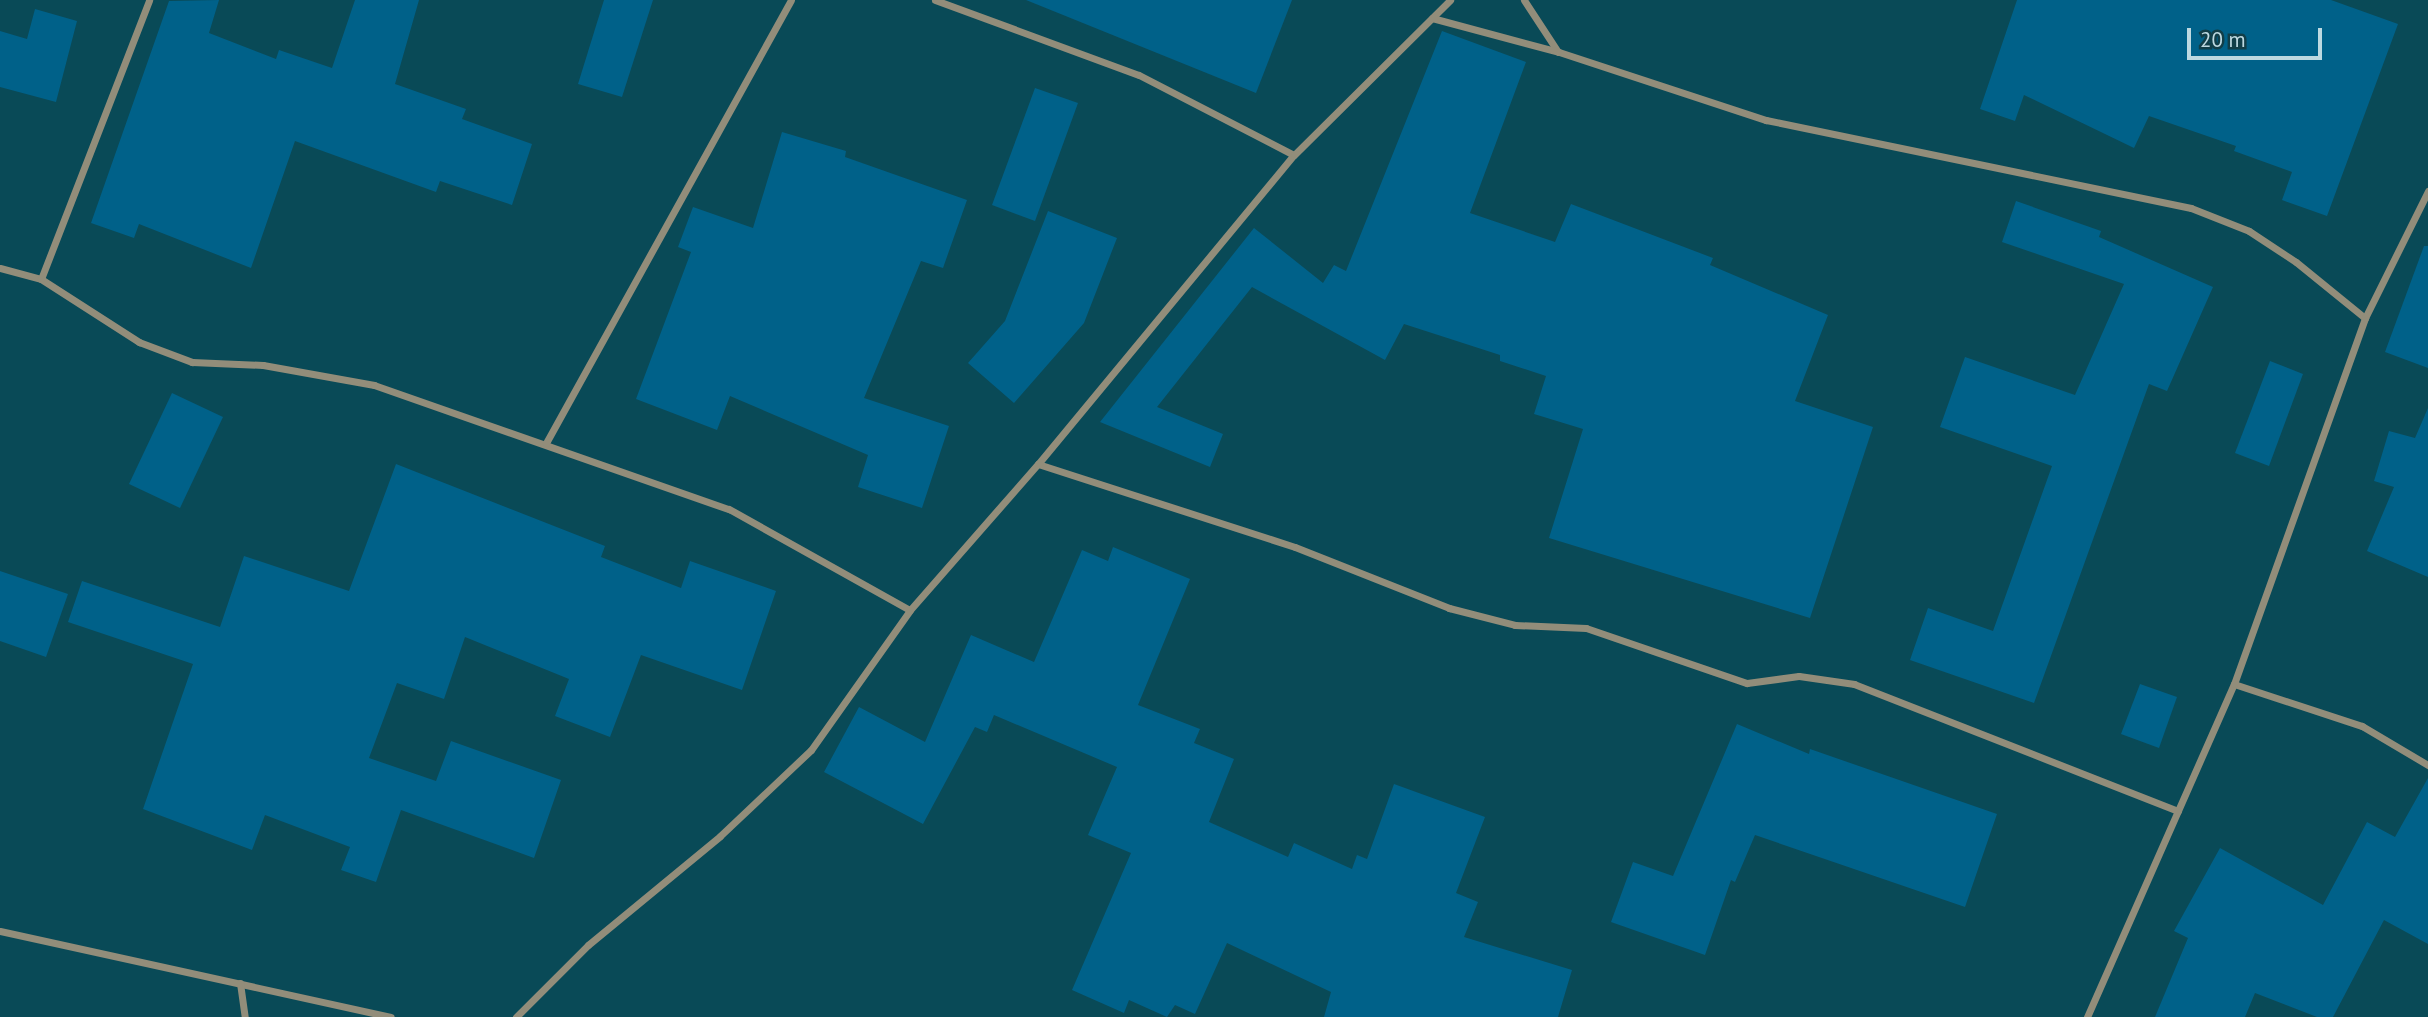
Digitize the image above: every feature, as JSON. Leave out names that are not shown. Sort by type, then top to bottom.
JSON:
[{"type":"street","points":[[41,279],[149,0]]},
{"type":"street","points":[[546,443],[791,0]]},
{"type":"street","points":[[935,0],[1139,75],[1294,155]]},
{"type":"street","points":[[516,1017],[588,945],[720,836],[811,750],[909,610],[1038,464],[1294,155],[1450,0]]},
{"type":"street","points":[[1524,0],[1559,52]]},
{"type":"street","points":[[1432,18],[1559,52],[1766,120],[2191,208],[2249,231],[2297,262],[2365,318]]},
{"type":"street","points":[[2087,1017],[2234,684],[2365,318],[2428,191]]},
{"type":"street","points":[[0,268],[41,279],[139,342],[192,362],[263,365],[374,385],[729,509],[909,610]]},
{"type":"street","points":[[1038,464],[1295,547],[1449,608],[1515,625],[1586,628],[1747,683],[1799,676],[1854,684],[2178,811]]},
{"type":"street","points":[[2234,684],[2362,726],[2428,765]]},
{"type":"street","points":[[0,931],[391,1017]]},
{"type":"street","points":[[240,983],[245,1017]]},
{"type":"building","points":[[219,0],[209,33],[276,59],[279,50],[332,68],[355,0],[419,0],[395,84],[466,109],[462,119],[532,144],[512,205],[440,181],[436,192],[295,141],[251,268],[139,224],[134,238],[91,223],[169,1]]},
{"type":"building","points":[[604,0],[653,0],[622,97],[578,84]]},
{"type":"building","points":[[1026,0],[1292,0],[1256,93]]},
{"type":"building","points":[[2017,0],[2331,0],[2398,24],[2327,216],[2282,200],[2292,172],[2234,151],[2236,146],[2149,116],[2134,148],[2024,95],[2015,121],[1980,109]]},
{"type":"building","points":[[35,9],[77,21],[56,102],[0,87],[0,31],[27,39]]},
{"type":"building","points":[[1442,31],[1526,62],[1470,213],[1555,242],[1571,204],[1713,258],[1710,265],[1828,315],[1795,401],[1873,427],[1810,618],[1549,538],[1583,429],[1534,414],[1546,376],[1500,361],[1500,355],[1404,324],[1385,360],[1252,287],[1157,407],[1223,434],[1210,467],[1100,422],[1254,228],[1323,283],[1334,265],[1346,271]]},
{"type":"building","points":[[1035,88],[1078,103],[1035,221],[992,205]]},
{"type":"building","points":[[782,132],[846,151],[845,157],[967,200],[943,268],[921,261],[864,398],[949,426],[922,508],[858,487],[868,455],[730,396],[717,430],[636,399],[691,252],[678,247],[693,207],[753,228]]},
{"type":"building","points":[[2016,201],[2101,231],[2099,237],[2213,287],[2167,391],[2149,384],[2034,703],[1910,660],[1928,608],[1993,631],[2052,466],[1940,427],[1965,357],[2075,395],[2124,284],[2002,242]]},
{"type":"building","points":[[1048,211],[1117,238],[1084,323],[1014,403],[968,363],[1005,321]]},
{"type":"building","points":[[2424,246],[2428,246],[2428,368],[2385,352]]},
{"type":"building","points":[[2270,361],[2303,374],[2269,466],[2235,453]]},
{"type":"building","points":[[172,393],[223,417],[180,508],[129,484]]},
{"type":"building","points":[[2428,408],[2428,577],[2367,551],[2394,487],[2374,481],[2389,431],[2415,438]]},
{"type":"building","points":[[396,464],[605,546],[601,557],[681,588],[690,561],[776,591],[742,690],[641,655],[610,737],[555,716],[569,679],[465,637],[444,699],[397,683],[369,758],[436,781],[451,741],[561,780],[534,858],[401,810],[376,882],[341,870],[350,847],[265,815],[252,850],[143,809],[193,664],[68,622],[82,581],[220,627],[244,556],[349,591]]},
{"type":"building","points":[[1113,547],[1190,579],[1138,705],[1200,729],[1194,743],[1234,759],[1209,822],[1288,857],[1294,843],[1352,869],[1357,855],[1367,859],[1394,784],[1485,817],[1456,893],[1478,902],[1464,937],[1572,970],[1558,1017],[1324,1017],[1331,992],[1227,943],[1195,1014],[1175,1005],[1167,1017],[1129,1000],[1124,1013],[1072,990],[1131,853],[1088,835],[1117,767],[994,715],[987,732],[975,727],[923,824],[824,772],[859,707],[925,742],[971,635],[1034,662],[1082,550],[1108,561]]},
{"type":"building","points":[[0,571],[68,594],[46,657],[0,641]]},
{"type":"building","points":[[2140,684],[2177,697],[2159,748],[2121,734]]},
{"type":"building","points":[[1737,724],[1809,754],[1810,749],[1997,814],[1965,907],[1755,835],[1735,882],[1731,880],[1705,955],[1611,922],[1633,862],[1673,876]]},
{"type":"building","points":[[2428,778],[2428,944],[2384,920],[2333,1017],[2317,1017],[2255,993],[2245,1017],[2155,1017],[2188,938],[2174,931],[2220,848],[2323,905],[2367,822],[2395,837]]}]
